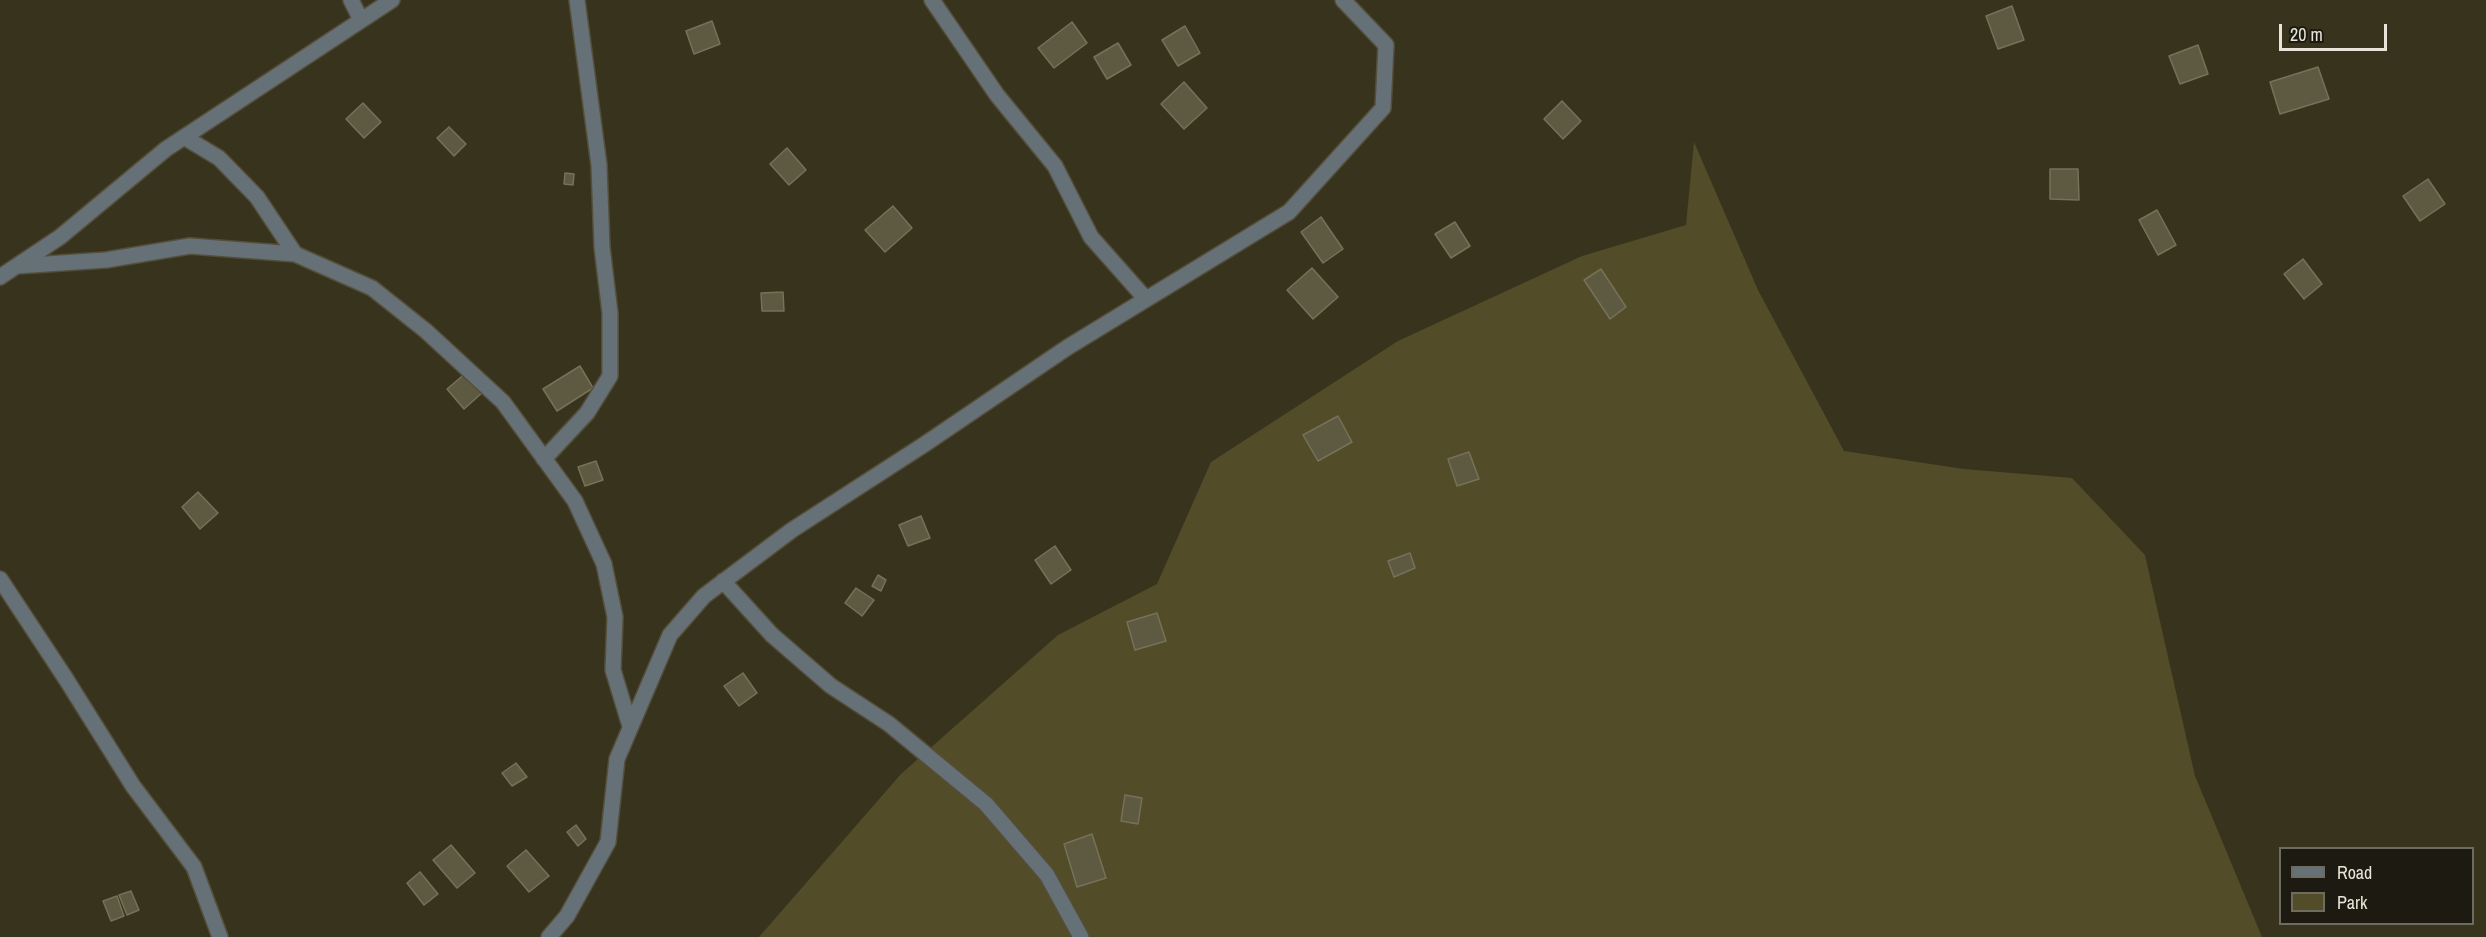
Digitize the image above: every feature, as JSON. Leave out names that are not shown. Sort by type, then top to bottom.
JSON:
[{"type":"street","points":[[351,0],[362,20]]},
{"type":"street","points":[[0,277],[60,237],[166,149],[392,0]]},
{"type":"street","points":[[544,459],[587,413],[610,376],[610,313],[602,247],[599,165],[577,0]]},
{"type":"street","points":[[932,0],[997,95],[1054,166],[1090,237],[1145,298]]},
{"type":"street","points":[[549,937],[567,916],[608,842],[617,759],[670,635],[704,596],[792,530],[1145,298],[1289,212],[1383,108],[1386,45],[1343,0]]},
{"type":"street","points":[[184,137],[219,158],[257,197],[295,254]]},
{"type":"street","points":[[17,266],[106,260],[190,246],[295,254],[372,288],[426,332],[503,402],[575,501],[604,564],[615,617],[614,670],[630,726]]},
{"type":"street","points":[[0,579],[133,786],[194,867],[220,937]]},
{"type":"street","points":[[723,581],[772,635],[831,686],[889,724],[986,804],[1047,875],[1081,937]]},
{"type":"green space","points":[[1694,142],[1758,290],[1844,451],[1964,469],[2072,478],[2145,555],[2195,776],[2262,937],[759,937],[901,774],[1058,635],[1157,584],[1211,462],[1398,341],[1582,256],[1686,225]]},
{"type":"building","points":[[2012,6],[2024,40],[1998,49],[1986,16]]},
{"type":"building","points":[[712,21],[720,44],[694,54],[686,31]]},
{"type":"building","points":[[1072,22],[1087,43],[1054,68],[1038,48]]},
{"type":"building","points":[[1185,26],[1200,53],[1178,66],[1162,40]]},
{"type":"building","points":[[1118,43],[1131,65],[1107,79],[1094,57]]},
{"type":"building","points":[[2198,45],[2208,74],[2180,84],[2169,56]]},
{"type":"building","points":[[2318,67],[2329,99],[2280,114],[2270,82]]},
{"type":"building","points":[[1184,82],[1207,108],[1184,129],[1161,104]]},
{"type":"building","points":[[1562,101],[1581,121],[1563,139],[1544,119]]},
{"type":"building","points":[[363,103],[381,122],[364,138],[346,119]]},
{"type":"building","points":[[449,127],[466,144],[454,156],[437,138]]},
{"type":"building","points":[[787,148],[806,170],[789,185],[770,164]]},
{"type":"building","points":[[2050,169],[2078,169],[2079,200],[2050,199]]},
{"type":"building","points":[[565,173],[574,174],[573,185],[564,184]]},
{"type":"building","points":[[2428,179],[2445,204],[2420,221],[2403,196]]},
{"type":"building","points":[[893,206],[912,228],[885,252],[865,230]]},
{"type":"building","points":[[2157,210],[2176,245],[2158,255],[2139,220]]},
{"type":"building","points":[[1321,217],[1343,249],[1323,263],[1301,232]]},
{"type":"building","points":[[1455,222],[1470,246],[1451,258],[1435,234]]},
{"type":"building","points":[[2303,259],[2322,284],[2304,299],[2284,274]]},
{"type":"building","points":[[1312,268],[1338,297],[1313,319],[1287,290]]},
{"type":"building","points":[[1601,269],[1626,307],[1610,319],[1584,280]]},
{"type":"building","points":[[783,292],[784,311],[762,311],[761,293]]},
{"type":"building","points":[[580,366],[593,388],[557,411],[543,389]]},
{"type":"building","points":[[467,372],[483,392],[464,409],[447,389]]},
{"type":"building","points":[[1338,416],[1352,442],[1318,461],[1303,435]]},
{"type":"building","points":[[1469,452],[1479,479],[1457,486],[1448,459]]},
{"type":"building","points":[[596,461],[603,480],[585,486],[578,467]]},
{"type":"building","points":[[198,492],[218,513],[200,529],[182,507]]},
{"type":"building","points":[[921,516],[930,538],[908,546],[899,525]]},
{"type":"building","points":[[1055,546],[1071,570],[1051,584],[1035,560]]},
{"type":"building","points":[[1410,553],[1415,568],[1394,577],[1388,561]]},
{"type":"building","points":[[878,575],[886,580],[881,591],[872,586]]},
{"type":"building","points":[[856,588],[874,600],[862,616],[845,603]]},
{"type":"building","points":[[1157,613],[1166,641],[1135,650],[1127,622]]},
{"type":"building","points":[[743,673],[757,693],[739,706],[724,686]]},
{"type":"building","points":[[516,763],[527,777],[512,786],[502,773]]},
{"type":"building","points":[[1125,795],[1142,798],[1138,824],[1121,821]]},
{"type":"building","points":[[576,825],[586,839],[578,846],[567,832]]},
{"type":"building","points":[[1092,834],[1106,878],[1077,887],[1064,844]]},
{"type":"building","points":[[451,845],[475,873],[457,888],[433,860]]},
{"type":"building","points":[[526,850],[549,876],[529,892],[507,866]]},
{"type":"building","points":[[420,872],[438,894],[424,905],[407,883]]},
{"type":"building","points":[[131,891],[139,910],[127,915],[119,895]]},
{"type":"building","points":[[117,896],[124,916],[111,921],[103,901]]}]
